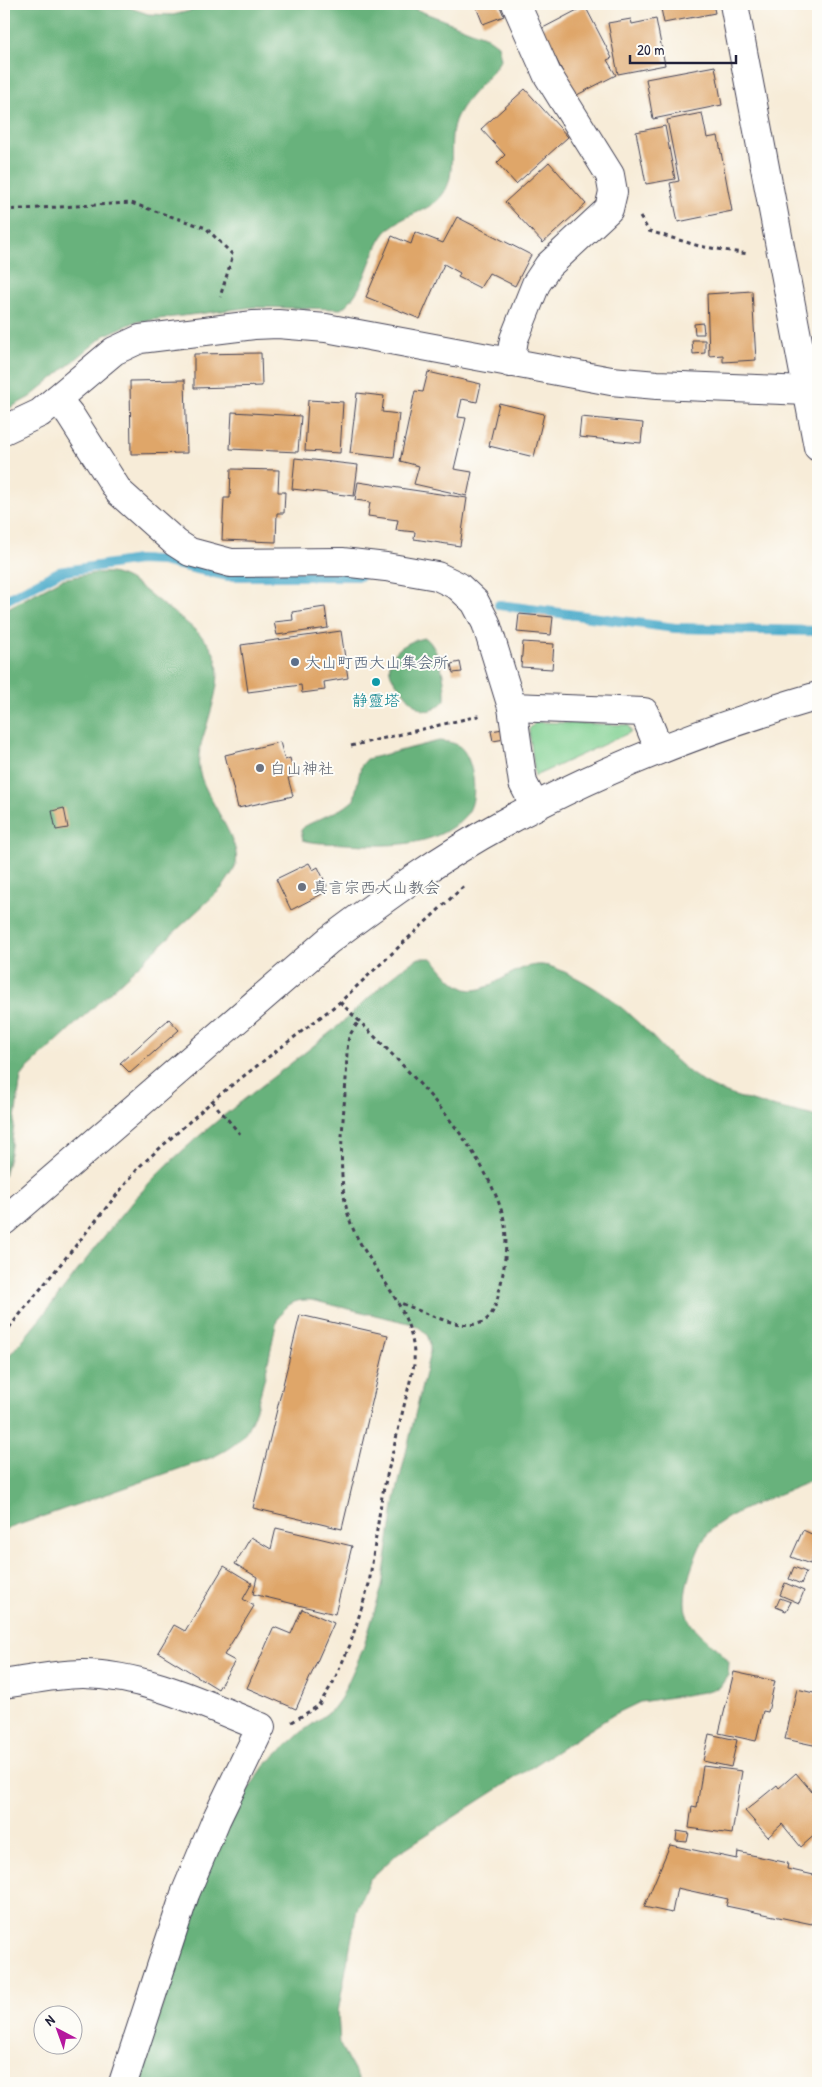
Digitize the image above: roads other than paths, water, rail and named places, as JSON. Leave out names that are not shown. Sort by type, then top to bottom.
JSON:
[{"type":"street","points":[[510,362],[514,339],[536,284],[548,266],[609,209],[613,192],[610,175],[539,60],[516,4]]},
{"type":"street","points":[[734,4],[781,252],[813,390],[818,447]]},
{"type":"street","points":[[4,430],[40,413],[114,351],[140,339],[254,325],[294,324],[326,328],[634,384],[813,390]]},
{"type":"street","points":[[57,399],[70,415],[119,492],[176,543],[190,552],[231,563],[342,562],[386,567],[437,576],[458,586],[475,602],[486,623],[512,707],[523,783],[535,806]]},
{"type":"street","points":[[4,1222],[329,940],[384,898],[442,860],[535,806],[659,749],[754,714],[818,696]]},
{"type":"street","points":[[512,707],[644,712],[659,749]]},
{"type":"street","points":[[4,1684],[82,1674],[117,1677],[151,1684],[261,1727],[216,1820],[185,1894],[123,2083]]},
{"type":"waterway","points":[[4,601],[59,572],[138,560],[162,561],[228,576],[360,576]]},
{"type":"waterway","points":[[499,605],[675,628],[818,631]]},
{"type":"place","name":"大山町西大山集会所","points":[[295,662]]},
{"type":"place","name":"静靈塔","points":[[376,682]]},
{"type":"place","name":"白山神社","points":[[260,768]]},
{"type":"place","name":"真言宗西大山教会","points":[[302,887]]}]
